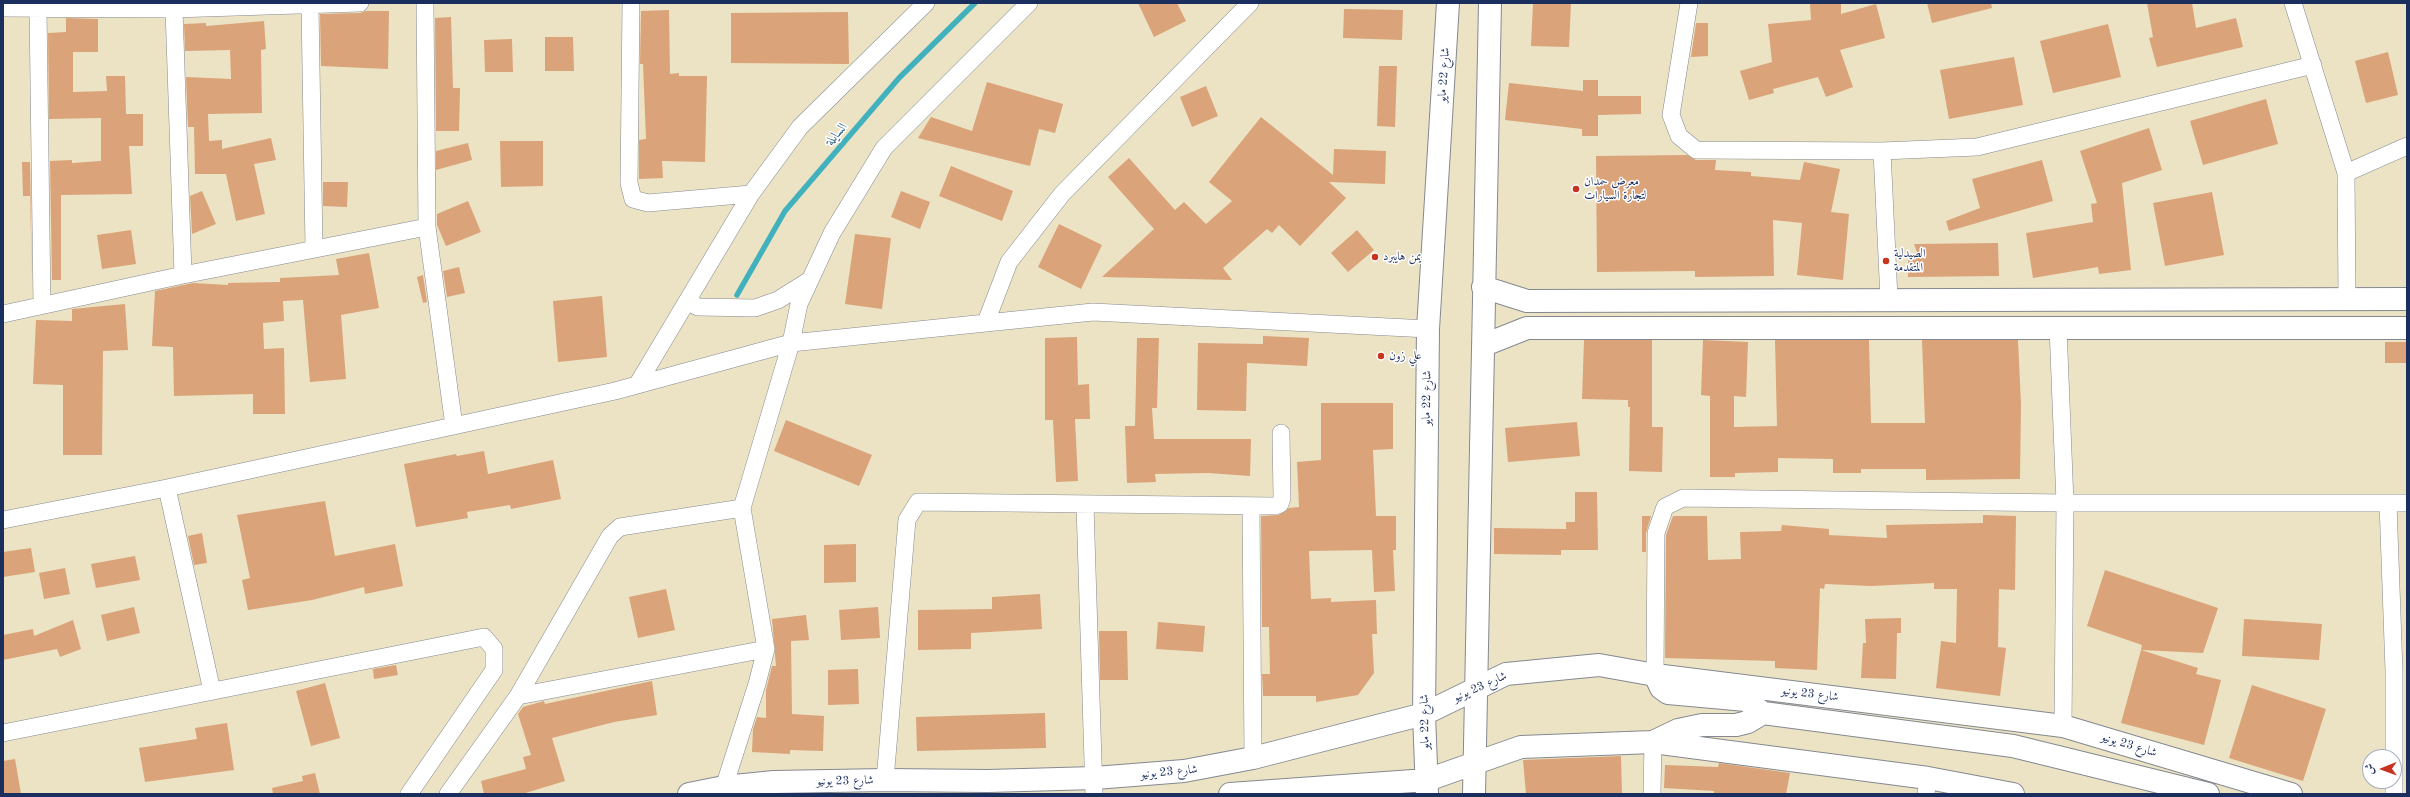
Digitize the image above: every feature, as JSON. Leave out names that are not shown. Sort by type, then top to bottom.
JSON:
[{"type":"street","points":[[3,8],[174,9],[310,6],[360,3]]},
{"type":"street","points":[[425,3],[428,227],[454,426]]},
{"type":"street","points":[[631,3],[629,183],[633,199],[648,203],[751,194]]},
{"type":"street","points":[[637,385],[751,194],[800,127],[926,3]]},
{"type":"street","points":[[725,790],[766,649],[742,508],[791,343],[799,304],[832,233],[884,148],[1029,3]]},
{"type":"street","points":[[986,322],[1009,262],[1062,194],[1250,3]]},
{"type":"street","name":"شارع 22 مايو","points":[[1427,787],[1424,714],[1428,328],[1448,3]]},
{"type":"street","points":[[1474,794],[1484,346],[1483,287],[1490,3]]},
{"type":"street","points":[[1689,3],[1671,115],[1679,136],[1696,150],[1882,151],[1977,147],[2313,65]]},
{"type":"street","points":[[2292,3],[2313,65],[2346,173],[2347,299],[2344,328]]},
{"type":"street","points":[[310,6],[314,248]]},
{"type":"street","points":[[38,8],[42,305]]},
{"type":"street","points":[[174,9],[183,275]]},
{"type":"street","points":[[2346,173],[2407,146]]},
{"type":"street","points":[[1882,151],[1889,299]]},
{"type":"street","points":[[3,314],[314,248],[428,227]]},
{"type":"street","points":[[687,300],[698,307],[705,308],[755,308],[778,300],[810,280]]},
{"type":"street","points":[[1483,287],[1528,301],[2407,299]]},
{"type":"street","points":[[2058,299],[2065,502],[2063,726]]},
{"type":"street","points":[[1528,301],[1520,306],[1516,314],[1522,326],[1528,328],[2407,328]]},
{"type":"street","points":[[3,520],[167,488],[637,385],[791,343],[1092,312],[1428,328]]},
{"type":"street","points":[[1484,346],[1528,328]]},
{"type":"street","points":[[885,780],[907,520],[918,502],[1251,507],[1275,506],[1280,504],[1282,498],[1281,433]]},
{"type":"street","points":[[167,488],[212,691]]},
{"type":"street","points":[[2208,794],[2013,746],[1763,713],[1746,700],[1668,692],[1661,688],[1655,675],[1656,533],[1665,507],[1683,498],[2065,502],[2407,503]]},
{"type":"street","points":[[2388,503],[2400,671],[2394,794]]},
{"type":"street","points":[[1085,505],[1095,786]]},
{"type":"street","points":[[1251,507],[1253,758]]},
{"type":"street","points":[[448,794],[518,696],[610,536],[620,527],[742,508]]},
{"type":"street","points":[[3,733],[484,637],[494,649],[494,670],[409,794]]},
{"type":"street","points":[[518,696],[766,649]]},
{"type":"street","name":"شارع 23 يونيو","points":[[689,794],[774,782],[885,780],[988,781],[1095,786],[1253,758],[1424,714],[1506,674],[1599,665],[1655,675],[2063,726],[2291,794]]},
{"type":"street","points":[[1653,742],[1678,730],[1702,725],[1736,725],[1748,722],[1763,713]]},
{"type":"street","points":[[1652,794],[1653,742]]},
{"type":"street","points":[[1230,794],[1427,787],[1475,761],[1521,747],[1653,742],[1927,786],[2013,794]]},
{"type":"building","points":[[1138,3],[1177,3],[1186,21],[1154,37]]},
{"type":"building","points":[[1533,3],[1571,3],[1569,47],[1531,46]]},
{"type":"building","points":[[1810,3],[1841,3],[1841,14],[1876,4],[1885,38],[1840,50],[1853,87],[1826,97],[1818,77],[1773,89],[1774,93],[1749,100],[1740,71],[1772,62],[1768,24],[1811,20]]},
{"type":"building","points":[[1927,3],[1991,3],[1992,8],[1932,23]]},
{"type":"building","points":[[2147,3],[2192,3],[2196,28],[2236,18],[2243,47],[2157,67],[2149,38],[2153,37]]},
{"type":"building","points":[[1344,9],[1403,10],[1402,40],[1343,38]]},
{"type":"building","points":[[669,10],[670,74],[679,73],[679,76],[707,76],[705,162],[662,161],[663,178],[639,179],[639,140],[646,139],[643,64],[640,64],[641,11]]},
{"type":"building","points":[[366,11],[389,11],[388,69],[321,66],[320,14],[360,13]]},
{"type":"building","points":[[848,12],[849,64],[731,63],[731,13]]},
{"type":"building","points":[[451,17],[453,88],[460,88],[459,131],[436,131],[435,18]]},
{"type":"building","points":[[66,18],[98,19],[98,52],[73,52],[73,92],[107,91],[106,76],[125,76],[126,114],[143,114],[143,146],[129,146],[132,194],[61,195],[61,280],[52,280],[50,161],[72,160],[72,163],[101,161],[101,118],[49,119],[48,33],[66,32]]},
{"type":"building","points":[[264,21],[266,49],[261,50],[262,113],[208,114],[209,141],[222,140],[222,149],[271,138],[276,160],[254,164],[265,214],[236,221],[226,174],[195,174],[194,127],[188,127],[186,77],[231,79],[230,50],[185,51],[184,24],[206,23],[206,26]]},
{"type":"building","points":[[1696,23],[1708,23],[1708,56],[1691,57]]},
{"type":"building","points":[[2108,24],[2121,77],[2053,93],[2040,41]]},
{"type":"building","points":[[545,37],[573,37],[574,71],[545,71]]},
{"type":"building","points":[[512,39],[513,72],[485,72],[484,40]]},
{"type":"building","points":[[2388,52],[2398,95],[2366,103],[2355,61]]},
{"type":"building","points":[[2014,57],[2023,105],[1949,119],[1940,70]]},
{"type":"building","points":[[1379,66],[1397,66],[1395,127],[1377,126]]},
{"type":"building","points":[[1583,80],[1598,80],[1598,96],[1641,96],[1641,114],[1598,115],[1598,136],[1582,136],[1582,129],[1505,120],[1509,83],[1583,91]]},
{"type":"building","points":[[987,82],[1063,104],[1055,133],[1039,129],[1030,166],[918,138],[931,117],[972,131]]},
{"type":"building","points":[[1206,86],[1218,116],[1192,127],[1180,97]]},
{"type":"building","points":[[2266,99],[2278,144],[2203,165],[2190,121]]},
{"type":"building","points":[[1261,117],[1333,175],[1334,149],[1386,151],[1385,184],[1329,182],[1346,198],[1300,246],[1279,225],[1272,233],[1267,229],[1223,268],[1232,280],[1102,277],[1154,229],[1108,177],[1129,158],[1175,210],[1184,202],[1206,224],[1232,201],[1209,182]]},
{"type":"building","points":[[2149,128],[2162,170],[2122,183],[2131,270],[2099,274],[2098,267],[2033,278],[2026,233],[2093,222],[2091,204],[2097,203],[2080,151]]},
{"type":"building","points":[[500,141],[543,141],[543,186],[501,187]]},
{"type":"building","points":[[468,143],[472,160],[436,170],[436,151]]},
{"type":"building","points":[[1687,155],[1696,160],[1716,160],[1715,170],[1751,172],[1751,176],[1800,180],[1804,162],[1840,169],[1831,212],[1849,214],[1843,280],[1797,275],[1802,223],[1773,220],[1774,276],[1695,277],[1695,271],[1597,272],[1596,156]]},
{"type":"building","points":[[2042,160],[2053,201],[1949,231],[1946,221],[1980,208],[1972,179]]},
{"type":"building","points":[[22,162],[30,162],[32,280],[30,196],[23,196]]},
{"type":"building","points":[[951,166],[1013,191],[1002,221],[939,196]]},
{"type":"building","points":[[323,182],[348,182],[347,207],[323,206]]},
{"type":"building","points":[[202,191],[216,224],[192,234],[190,196]]},
{"type":"building","points":[[901,191],[930,202],[920,229],[891,217]]},
{"type":"building","points":[[2212,192],[2224,255],[2165,266],[2153,203]]},
{"type":"building","points":[[468,201],[481,232],[446,246],[437,225],[437,214]]},
{"type":"building","points":[[1059,224],[1102,245],[1081,289],[1038,267]]},
{"type":"building","points":[[131,230],[136,264],[102,269],[97,235]]},
{"type":"building","points":[[1357,230],[1374,250],[1348,272],[1331,253]]},
{"type":"building","points":[[855,234],[891,238],[882,309],[845,304]]},
{"type":"building","points":[[1998,243],[1999,276],[1908,277],[1908,258],[1919,258],[1914,244]]},
{"type":"building","points":[[369,253],[379,308],[341,315],[346,379],[310,382],[303,300],[283,301],[284,321],[263,323],[264,349],[284,348],[285,414],[253,414],[253,394],[174,396],[173,347],[152,346],[155,291],[193,283],[228,285],[228,283],[280,282],[280,278],[339,275],[336,259]]},
{"type":"building","points":[[459,267],[465,293],[447,297],[443,271]]},
{"type":"building","points":[[423,275],[427,302],[423,303],[417,277]]},
{"type":"building","points":[[602,296],[607,357],[558,362],[553,301]]},
{"type":"building","points":[[125,304],[128,350],[103,351],[102,455],[63,455],[63,385],[33,384],[36,320],[72,321],[72,309]]},
{"type":"building","points":[[1263,336],[1309,338],[1307,366],[1247,363],[1246,411],[1197,410],[1198,343],[1263,344]]},
{"type":"building","points":[[1077,337],[1078,385],[1089,384],[1090,419],[1075,419],[1078,481],[1056,482],[1053,420],[1045,420],[1045,338]]},
{"type":"building","points":[[1137,338],[1159,338],[1157,408],[1152,408],[1154,439],[1251,439],[1250,476],[1208,473],[1155,474],[1156,482],[1127,483],[1125,426],[1135,426]]},
{"type":"building","points":[[1584,340],[1652,340],[1652,427],[1663,427],[1662,472],[1629,471],[1630,407],[1628,407],[1628,400],[1582,399]]},
{"type":"building","points":[[1703,340],[1748,342],[1746,397],[1734,396],[1734,427],[1777,426],[1775,340],[1869,340],[1871,423],[1925,423],[1922,340],[2018,340],[2021,404],[2020,479],[1926,480],[1926,469],[1861,469],[1861,473],[1833,473],[1833,459],[1778,458],[1778,472],[1735,473],[1735,477],[1710,477],[1710,396],[1701,395]]},
{"type":"building","points":[[2385,342],[2407,342],[2407,363],[2385,363]]},
{"type":"building","points":[[1321,403],[1393,403],[1393,449],[1373,450],[1376,516],[1396,516],[1396,550],[1393,550],[1395,591],[1374,592],[1372,550],[1309,551],[1311,599],[1331,598],[1331,602],[1376,600],[1377,634],[1372,634],[1374,673],[1358,695],[1316,702],[1316,696],[1263,696],[1262,674],[1270,674],[1269,627],[1262,627],[1261,516],[1278,515],[1289,508],[1299,507],[1297,462],[1321,460]]},
{"type":"building","points":[[786,420],[872,455],[859,486],[774,451]]},
{"type":"building","points":[[1577,422],[1580,456],[1508,462],[1505,428]]},
{"type":"building","points":[[484,451],[488,474],[553,460],[561,499],[511,509],[510,505],[467,512],[468,518],[416,527],[404,464],[456,454],[457,456]]},
{"type":"building","points":[[1575,492],[1597,492],[1598,550],[1561,550],[1561,555],[1494,554],[1494,528],[1566,529],[1566,522],[1575,522]]},
{"type":"building","points":[[325,501],[335,556],[395,544],[403,586],[365,594],[364,587],[312,600],[248,610],[242,580],[250,578],[237,515]]},
{"type":"building","points":[[1983,515],[2016,516],[2015,590],[1999,589],[1998,647],[2006,648],[2000,696],[1936,688],[1941,641],[1956,643],[1957,589],[1934,589],[1934,583],[1871,586],[1825,584],[1824,589],[1820,588],[1817,670],[1775,668],[1775,661],[1665,658],[1666,535],[1673,516],[1707,516],[1708,560],[1741,559],[1740,532],[1781,531],[1782,525],[1829,529],[1829,535],[1887,538],[1886,525],[1983,523]]},
{"type":"building","points":[[1642,516],[1651,516],[1646,533],[1646,552],[1642,552]]},
{"type":"building","points":[[202,533],[207,563],[194,565],[188,536]]},
{"type":"building","points":[[856,544],[856,582],[824,583],[824,545]]},
{"type":"building","points":[[31,548],[35,572],[3,577],[3,552]]},
{"type":"building","points":[[135,556],[140,580],[96,588],[91,564]]},
{"type":"building","points":[[65,568],[70,594],[44,599],[39,573]]},
{"type":"building","points":[[2105,570],[2218,608],[2203,653],[2141,650],[2142,645],[2087,626]]},
{"type":"building","points":[[666,589],[675,630],[638,638],[629,597]]},
{"type":"building","points":[[1040,594],[1042,629],[971,633],[971,649],[918,650],[918,610],[992,609],[992,597]]},
{"type":"building","points":[[134,607],[140,633],[107,641],[101,615]]},
{"type":"building","points":[[878,607],[880,638],[841,640],[839,610]]},
{"type":"building","points":[[806,615],[809,640],[791,641],[792,714],[824,716],[823,751],[790,750],[790,754],[752,752],[753,729],[757,717],[766,718],[766,690],[772,666],[776,666],[772,619]]},
{"type":"building","points":[[1901,618],[1901,633],[1897,633],[1896,679],[1861,678],[1863,643],[1866,643],[1865,619]]},
{"type":"building","points":[[2244,619],[2322,624],[2319,660],[2242,656]]},
{"type":"building","points":[[73,620],[81,649],[60,657],[57,649],[3,660],[3,635],[33,629],[34,636]]},
{"type":"building","points":[[1158,622],[1205,626],[1203,652],[1156,649]]},
{"type":"building","points":[[1099,631],[1127,631],[1128,680],[1100,680]]},
{"type":"building","points":[[2141,650],[2198,668],[2196,674],[2221,680],[2204,745],[2121,723]]},
{"type":"building","points":[[396,665],[398,675],[374,679],[373,669]]},
{"type":"building","points":[[858,669],[859,704],[828,705],[828,670]]},
{"type":"building","points":[[652,681],[657,715],[614,722],[552,738],[565,781],[522,794],[484,794],[481,781],[526,769],[523,757],[531,755],[518,714],[523,707],[544,701],[545,704]]},
{"type":"building","points":[[325,683],[340,738],[311,746],[296,691]]},
{"type":"building","points":[[2252,685],[2326,709],[2303,781],[2229,758]]},
{"type":"building","points":[[1045,713],[1046,748],[917,751],[916,717]]},
{"type":"building","points":[[227,723],[234,770],[145,782],[139,748],[197,739],[195,728]]},
{"type":"building","points":[[1621,756],[1622,794],[1526,794],[1523,760]]},
{"type":"building","points":[[15,759],[21,794],[3,794],[3,761]]},
{"type":"building","points":[[1719,763],[1790,773],[1786,794],[1714,794],[1714,791],[1664,788],[1665,765],[1718,767]]},
{"type":"building","points":[[315,773],[320,794],[273,794],[272,788],[303,781],[302,776]]},
{"type":"waterway","name":"السايلة","points":[[737,295],[785,211],[899,78],[975,3]]},
{"type":"place","name":"معرض حمدان لتجارة السيارات","points":[[1576,189]]},
{"type":"place","name":"يمن هايبرد","points":[[1375,257]]},
{"type":"place","name":"الصيدلية المتقدمة","points":[[1886,261]]},
{"type":"place","name":"علي زون","points":[[1381,356]]}]
